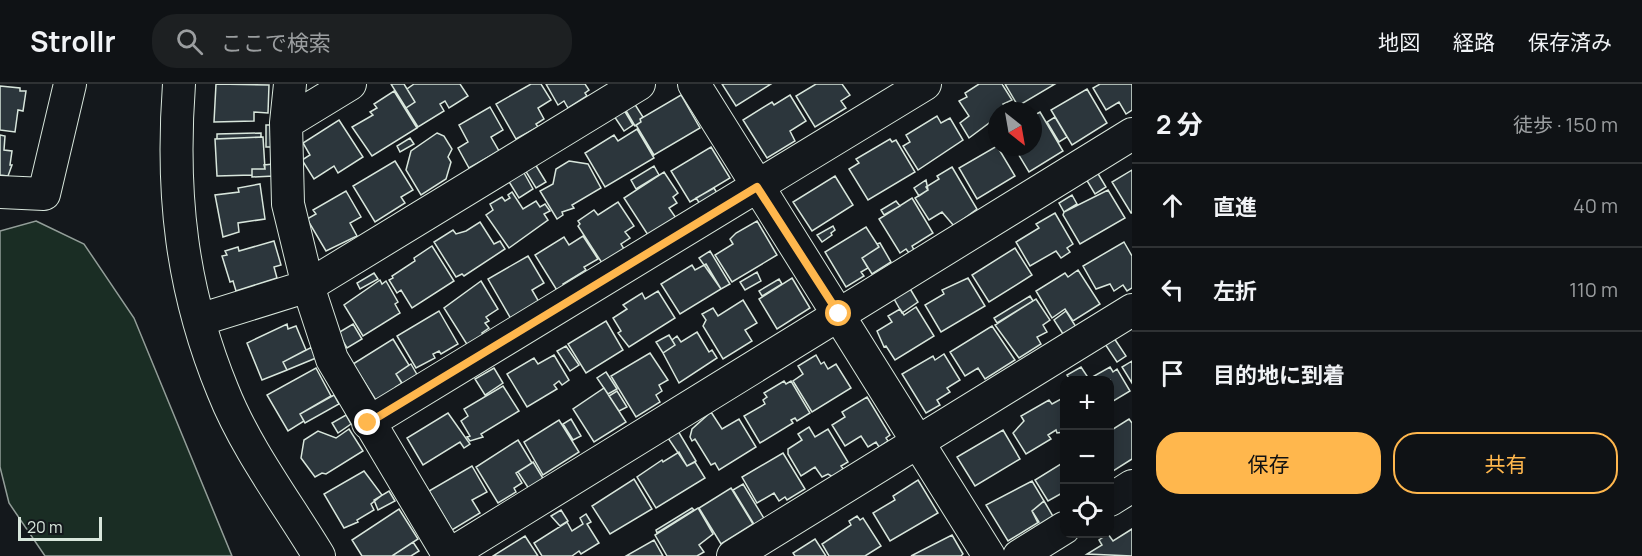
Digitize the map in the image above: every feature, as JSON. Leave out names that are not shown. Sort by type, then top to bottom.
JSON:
[{"type":"street","points":[[0,192],[44,194],[70,84]]},
{"type":"street","points":[[179,84],[175,149],[177,204],[183,260],[199,320],[223,392],[232,410],[319,556]]},
{"type":"street","points":[[290,84],[286,123],[288,204],[308,286],[332,359],[449,556],[1132,134]]},
{"type":"street","points":[[286,123],[350,84]]},
{"type":"street","points":[[199,320],[308,286],[639,84]]},
{"type":"street","points":[[694,84],[989,556]]},
{"type":"street","points":[[368,423],[925,84]]},
{"type":"street","points":[[733,556],[1132,310]]},
{"type":"street","points":[[1114,497],[1132,486]]},
{"type":"street","points":[[1019,556],[1060,531]]},
{"type":"green space","points":[[36,221],[84,244],[134,318],[232,556],[45,556],[9,503],[0,467],[0,231]]},
{"type":"building","points":[[216,84],[269,85],[268,113],[254,112],[254,121],[214,122]]},
{"type":"building","points":[[391,84],[404,84],[415,102],[406,108]]},
{"type":"building","points":[[414,84],[460,84],[468,96],[449,108],[445,101],[440,104],[444,111],[418,127],[406,108],[415,102],[407,89]]},
{"type":"building","points":[[531,84],[541,84],[551,100],[538,108],[544,119],[536,124],[538,127],[516,139],[496,104]]},
{"type":"building","points":[[546,84],[585,84],[589,90],[585,93],[587,96],[568,108],[564,101],[558,105]]},
{"type":"building","points":[[722,84],[771,84],[736,106]]},
{"type":"building","points":[[816,84],[842,84],[850,95],[841,101],[846,108],[815,127],[796,96]]},
{"type":"building","points":[[979,84],[1002,84],[1012,100],[988,102],[988,124],[969,138],[960,123],[969,116],[959,101],[967,97],[965,93]]},
{"type":"building","points":[[1005,84],[1055,84],[1025,102],[1016,102]]},
{"type":"building","points":[[1100,84],[1132,84],[1132,110],[1126,114],[1119,102],[1106,110],[1093,88]]},
{"type":"building","points":[[0,86],[20,88],[20,91],[26,91],[23,111],[18,110],[15,132],[0,130]]},
{"type":"building","points":[[1087,89],[1107,123],[1072,145],[1051,110]]},
{"type":"building","points":[[394,91],[417,128],[372,156],[352,127],[373,115],[370,112],[377,108],[374,104]]},
{"type":"building","points":[[681,95],[700,128],[654,155],[636,125],[641,122],[640,119]]},
{"type":"building","points":[[790,95],[806,121],[790,131],[795,141],[767,158],[743,120],[772,102],[774,105]]},
{"type":"building","points":[[634,103],[643,117],[640,119],[641,122],[635,126],[625,109]]},
{"type":"building","points":[[490,107],[503,130],[491,137],[499,151],[469,168],[458,148],[468,142],[459,125]]},
{"type":"building","points":[[624,110],[633,125],[624,131],[614,116]]},
{"type":"building","points":[[1042,115],[1063,151],[1029,172],[1019,156],[1042,156]]},
{"type":"building","points":[[937,116],[941,123],[950,118],[963,140],[918,170],[903,146],[910,142],[906,135]]},
{"type":"building","points":[[1055,117],[1067,137],[1059,142],[1047,122]]},
{"type":"building","points":[[339,120],[363,157],[338,173],[334,166],[314,179],[302,160],[310,155],[303,143]]},
{"type":"building","points":[[266,125],[273,125],[272,147],[266,147]]},
{"type":"building","points":[[637,129],[654,158],[605,187],[585,153],[614,135],[618,141]]},
{"type":"building","points":[[261,133],[261,137],[217,139],[217,134]]},
{"type":"building","points":[[437,133],[444,136],[452,149],[448,157],[451,162],[446,179],[421,195],[406,170],[411,151]]},
{"type":"building","points":[[0,135],[5,136],[4,150],[12,151],[10,165],[12,165],[8,176],[0,175]]},
{"type":"building","points":[[263,137],[265,169],[252,169],[252,175],[217,176],[215,139]]},
{"type":"building","points":[[410,138],[414,144],[400,152],[397,146]]},
{"type":"building","points":[[890,139],[892,142],[896,140],[915,172],[868,200],[849,169],[859,163],[856,159]]},
{"type":"building","points":[[711,147],[730,178],[690,202],[671,171]]},
{"type":"building","points":[[988,151],[988,156],[1003,156],[1015,176],[977,199],[959,168]]},
{"type":"building","points":[[395,161],[413,190],[401,197],[405,203],[375,222],[353,186]]},
{"type":"building","points":[[569,161],[588,164],[601,188],[572,205],[574,208],[562,212],[563,215],[557,219],[540,191],[553,184],[556,169]]},
{"type":"building","points":[[273,164],[274,176],[252,177],[252,169],[265,169],[264,165]]},
{"type":"building","points":[[535,164],[546,182],[536,188],[525,170]]},
{"type":"building","points":[[654,166],[659,175],[636,189],[631,180]]},
{"type":"building","points":[[952,167],[977,209],[954,226],[942,212],[929,220],[915,198],[939,179],[937,176]]},
{"type":"building","points":[[1132,170],[1132,213],[1131,213],[1112,182]]},
{"type":"building","points":[[523,171],[533,189],[519,198],[508,180]]},
{"type":"building","points":[[664,172],[678,193],[673,197],[677,203],[669,208],[676,218],[648,235],[624,198]]},
{"type":"building","points":[[1097,172],[1106,187],[1095,194],[1086,179]]},
{"type":"building","points":[[835,176],[853,205],[812,231],[793,202]]},
{"type":"building","points":[[926,180],[928,190],[919,196],[914,188]]},
{"type":"building","points":[[260,184],[265,219],[238,223],[239,232],[223,237],[215,195],[239,192],[238,188]]},
{"type":"building","points":[[714,188],[717,193],[700,204],[696,198]]},
{"type":"building","points":[[1108,190],[1125,218],[1080,244],[1063,215],[1064,212]]},
{"type":"building","points":[[346,191],[361,217],[350,223],[357,236],[326,251],[307,219],[316,214],[313,210]]},
{"type":"building","points":[[512,192],[523,209],[536,201],[540,207],[545,204],[550,211],[544,214],[548,220],[509,248],[486,215],[493,210],[490,204],[502,197],[505,201],[510,198],[508,195]]},
{"type":"building","points":[[1072,195],[1077,204],[1064,212],[1059,203]]},
{"type":"building","points":[[912,198],[933,233],[912,246],[914,250],[909,253],[906,249],[900,253],[879,219]]},
{"type":"building","points":[[896,201],[900,206],[884,215],[881,210]]},
{"type":"building","points":[[618,202],[634,226],[625,232],[630,238],[621,244],[624,249],[602,263],[578,226],[580,224],[578,221],[594,210],[598,215]]},
{"type":"building","points":[[1055,213],[1073,244],[1067,248],[1070,252],[1061,258],[1056,251],[1030,266],[1016,242],[1039,228],[1036,224]]},
{"type":"building","points":[[757,221],[777,255],[732,282],[715,255],[733,244],[730,239],[736,233]]},
{"type":"building","points":[[480,222],[494,244],[500,241],[505,249],[464,276],[462,274],[456,277],[434,242],[453,230],[456,234]]},
{"type":"building","points":[[833,226],[835,230],[831,233],[832,235],[822,242],[817,235]]},
{"type":"building","points":[[866,227],[879,247],[862,258],[868,268],[861,272],[864,276],[846,287],[825,252]]},
{"type":"building","points":[[583,236],[598,259],[584,267],[586,270],[563,284],[565,288],[558,292],[535,255],[564,237],[569,245]]},
{"type":"building","points":[[274,241],[281,265],[274,267],[277,278],[236,291],[233,281],[230,282],[222,256],[227,255],[225,251],[238,247],[239,251]]},
{"type":"building","points":[[1124,242],[1132,256],[1132,288],[1127,291],[1123,285],[1114,291],[1110,284],[1096,289],[1083,266]]},
{"type":"building","points":[[880,243],[891,262],[872,274],[862,258],[879,247],[877,244]]},
{"type":"building","points":[[432,246],[454,281],[412,308],[401,290],[397,293],[389,280]]},
{"type":"building","points":[[1015,248],[1032,275],[989,302],[972,275]]},
{"type":"building","points":[[710,251],[730,284],[721,289],[699,258]]},
{"type":"building","points":[[528,256],[544,283],[532,290],[539,302],[511,319],[488,279]]},
{"type":"building","points":[[706,264],[721,289],[680,314],[661,284],[692,265],[695,270]]},
{"type":"building","points":[[1078,270],[1100,304],[1073,321],[1065,309],[1052,318],[1036,291],[1065,273],[1068,277]]},
{"type":"building","points":[[757,272],[761,281],[745,290],[740,282]]},
{"type":"building","points":[[374,273],[378,279],[360,289],[357,283]]},
{"type":"building","points":[[792,278],[810,308],[777,329],[759,299]]},
{"type":"building","points":[[968,278],[985,306],[941,332],[925,305],[944,294],[942,290]]},
{"type":"building","points":[[779,279],[782,284],[762,296],[759,291]]},
{"type":"building","points":[[380,280],[382,284],[386,281],[398,302],[395,304],[400,313],[363,336],[344,305]]},
{"type":"building","points":[[481,281],[498,309],[486,317],[489,321],[485,323],[489,328],[482,333],[484,336],[468,346],[444,308]]},
{"type":"building","points":[[909,287],[918,302],[902,313],[893,297]]},
{"type":"building","points":[[658,291],[675,318],[629,347],[618,333],[621,331],[613,318],[627,309],[623,305],[642,293],[645,299]]},
{"type":"building","points":[[1030,296],[1033,301],[997,323],[994,318]]},
{"type":"building","points":[[1036,299],[1050,320],[1043,325],[1047,332],[1037,337],[1041,344],[1019,358],[995,325]]},
{"type":"building","points":[[743,300],[757,323],[745,330],[752,341],[723,359],[703,326],[706,320],[702,314],[713,308],[718,316]]},
{"type":"building","points":[[916,307],[934,336],[895,360],[886,346],[884,347],[877,331],[892,322],[888,316],[900,309],[904,315]]},
{"type":"building","points":[[439,311],[458,344],[441,354],[439,351],[433,354],[435,358],[416,368],[397,336]]},
{"type":"building","points":[[1066,311],[1076,327],[1063,334],[1054,320]]},
{"type":"building","points":[[606,321],[623,350],[586,373],[568,344]]},
{"type":"building","points":[[287,324],[288,329],[296,326],[306,350],[283,362],[287,370],[262,380],[247,343]]},
{"type":"building","points":[[353,324],[362,339],[347,348],[338,333]]},
{"type":"building","points":[[992,326],[1015,360],[985,379],[978,368],[965,376],[950,352]]},
{"type":"building","points":[[697,332],[709,352],[712,350],[717,358],[679,383],[663,353],[675,345],[672,340],[677,336],[681,342]]},
{"type":"building","points":[[669,335],[675,345],[663,353],[656,342]]},
{"type":"building","points":[[1114,338],[1126,356],[1117,362],[1105,344]]},
{"type":"building","points":[[393,339],[409,365],[396,374],[402,383],[396,387],[398,388],[377,402],[353,364]]},
{"type":"building","points":[[566,346],[579,365],[570,371],[557,351]]},
{"type":"building","points":[[312,347],[316,358],[287,370],[283,362]]},
{"type":"building","points":[[650,353],[668,380],[659,385],[662,391],[656,395],[660,402],[636,417],[611,376]]},
{"type":"building","points":[[944,354],[960,380],[947,388],[950,392],[937,400],[940,405],[926,413],[902,374],[933,356],[935,360]]},
{"type":"building","points":[[554,355],[569,380],[562,385],[559,381],[554,385],[557,389],[527,407],[507,374],[534,358],[538,364]]},
{"type":"building","points":[[816,355],[821,364],[824,362],[828,369],[836,364],[851,388],[812,412],[793,381],[803,374],[798,366]]},
{"type":"building","points":[[1132,361],[1132,383],[1122,367]]},
{"type":"building","points":[[411,364],[419,378],[404,387],[396,374]]},
{"type":"building","points":[[1081,367],[1087,376],[1068,376]]},
{"type":"building","points":[[1110,367],[1113,372],[1117,369],[1130,391],[1114,401],[1114,376],[1094,376]]},
{"type":"building","points":[[316,368],[331,396],[300,414],[304,421],[288,431],[267,395]]},
{"type":"building","points":[[494,368],[503,383],[485,395],[475,379]]},
{"type":"building","points":[[606,372],[617,389],[608,394],[597,378]]},
{"type":"building","points":[[784,381],[786,384],[791,381],[810,413],[797,421],[795,418],[791,420],[793,423],[760,443],[744,416],[765,404],[763,400],[767,397],[764,393]]},
{"type":"building","points":[[503,386],[519,411],[481,434],[483,437],[470,441],[467,437],[470,436],[461,421],[468,416],[464,409]]},
{"type":"building","points":[[604,388],[626,422],[594,442],[573,409]]},
{"type":"building","points":[[617,391],[627,407],[619,411],[609,396]]},
{"type":"building","points":[[334,395],[339,404],[305,423],[300,414]]},
{"type":"building","points":[[867,397],[890,435],[886,438],[888,441],[879,447],[876,442],[868,447],[861,436],[845,446],[832,425],[845,417],[842,412]]},
{"type":"building","points":[[1049,400],[1052,404],[1060,400],[1060,433],[1057,433],[1056,430],[1048,435],[1051,439],[1026,454],[1013,433],[1024,421],[1021,416]]},
{"type":"building","points":[[711,412],[722,429],[739,419],[756,447],[719,470],[715,463],[711,465],[695,439],[692,441],[690,437],[692,429]]},
{"type":"building","points":[[448,413],[470,444],[464,448],[460,442],[423,465],[407,438]]},
{"type":"building","points":[[346,415],[351,424],[338,433],[332,423]]},
{"type":"building","points":[[571,419],[581,436],[573,440],[563,424]]},
{"type":"building","points":[[1129,419],[1132,423],[1132,459],[1114,470],[1114,430]]},
{"type":"building","points":[[559,420],[579,452],[543,475],[524,442]]},
{"type":"building","points":[[809,427],[815,437],[828,429],[848,462],[841,466],[844,470],[833,477],[828,474],[822,477],[815,467],[801,476],[788,454],[788,449],[802,440],[798,434]]},
{"type":"building","points":[[349,429],[363,451],[326,474],[322,473],[315,477],[301,458],[304,440],[318,431],[336,438]]},
{"type":"building","points":[[1003,430],[1020,459],[975,486],[957,457]]},
{"type":"building","points":[[678,431],[696,461],[687,466],[668,438]]},
{"type":"building","points":[[518,440],[532,463],[516,473],[522,483],[514,488],[516,492],[498,503],[476,467]]},
{"type":"building","points":[[679,452],[687,466],[695,462],[705,478],[656,508],[637,477],[662,460],[663,462]]},
{"type":"building","points":[[783,453],[805,489],[787,500],[785,497],[779,501],[774,493],[757,503],[742,477]]},
{"type":"building","points":[[533,462],[544,480],[529,489],[518,472]]},
{"type":"building","points":[[1060,464],[1060,494],[1048,501],[1035,480]]},
{"type":"building","points":[[472,466],[487,492],[472,500],[480,513],[452,530],[429,491]]},
{"type":"building","points":[[364,471],[382,495],[371,504],[374,510],[357,520],[358,522],[344,528],[324,494]]},
{"type":"building","points":[[634,479],[652,509],[610,534],[592,506]]},
{"type":"building","points":[[918,480],[938,513],[890,541],[873,513],[895,500],[893,496]]},
{"type":"building","points":[[1032,481],[1044,501],[1032,511],[1039,522],[1008,541],[986,505]]},
{"type":"building","points":[[743,484],[765,520],[755,526],[733,490]]},
{"type":"building","points":[[731,488],[753,524],[721,544],[699,508]]},
{"type":"building","points":[[389,491],[395,501],[378,510],[374,500]]},
{"type":"building","points":[[1044,501],[1054,518],[1040,527],[1032,511]]},
{"type":"building","points":[[692,508],[694,510],[657,533],[656,530]]},
{"type":"building","points":[[698,508],[713,534],[699,545],[704,552],[697,556],[667,556],[655,535]]},
{"type":"building","points":[[399,509],[418,539],[392,556],[362,556],[352,540]]},
{"type":"building","points":[[561,510],[568,521],[560,526],[551,516]]},
{"type":"building","points":[[586,514],[591,522],[587,524],[599,543],[581,554],[579,551],[572,556],[542,556],[534,543],[567,522],[572,531],[583,524],[580,518]]},
{"type":"building","points":[[857,516],[860,520],[863,518],[881,546],[865,556],[829,556],[822,544],[851,525],[849,521]]},
{"type":"building","points":[[1132,529],[1132,556],[1087,554],[1102,545],[1099,540],[1102,538],[1111,538],[1113,541]]},
{"type":"building","points":[[952,535],[963,554],[961,556],[911,556]]},
{"type":"building","points":[[525,536],[538,556],[493,556]]},
{"type":"building","points":[[815,539],[826,556],[795,556],[793,553]]},
{"type":"building","points":[[654,540],[663,556],[626,556]]},
{"type":"building","points":[[413,542],[419,551],[411,556],[392,556]]},
{"type":"route","points":[[368,423],[757,187],[839,314]]}]
